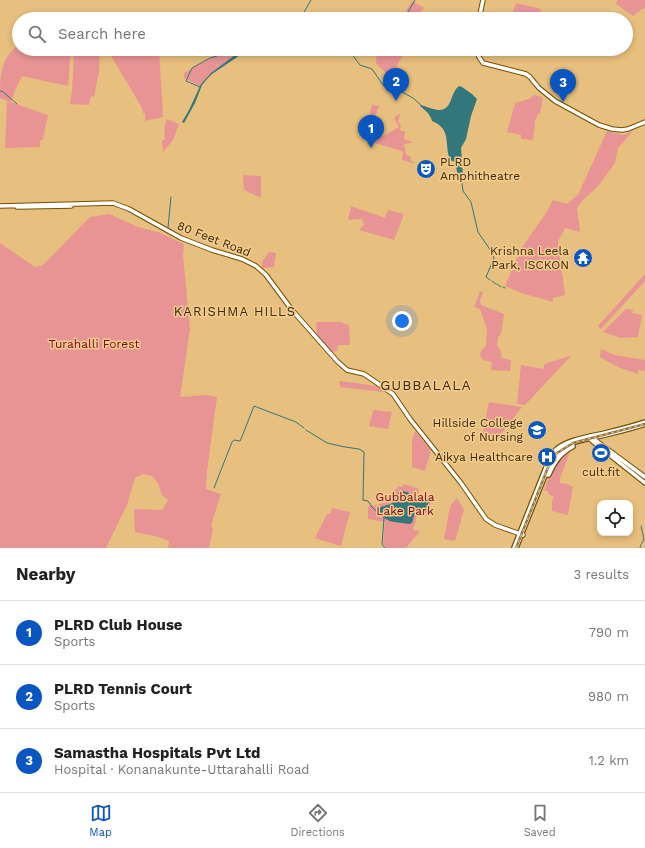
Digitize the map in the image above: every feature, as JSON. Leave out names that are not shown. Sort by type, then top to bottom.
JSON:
[{"type":"highway","points":[[592,439],[645,423]]},
{"type":"highway","points":[[518,548],[548,465],[559,449],[570,443],[645,427]]},
{"type":"highway","points":[[515,548],[522,535]]},
{"type":"main road","points":[[480,12],[483,0]]},
{"type":"main road","points":[[479,56],[484,63],[526,74],[539,88],[555,100],[599,125],[622,130],[645,122]]},
{"type":"main road","name":"80 Feet Road","points":[[0,207],[111,204],[133,212],[181,238],[254,264],[268,278],[292,310],[340,364],[347,370],[364,374],[393,394],[412,422],[463,487],[487,521],[496,527],[522,535]]},
{"type":"main road","points":[[592,439],[645,478]]},
{"type":"main road","points":[[592,439],[645,483]]},
{"type":"green space","points":[[617,0],[645,0],[645,9],[643,8],[633,16],[633,12],[627,12],[616,4]]},
{"type":"green space","points":[[412,1],[424,8],[420,12],[405,12]]},
{"type":"green space","points":[[516,3],[541,9],[541,12],[513,12]]},
{"type":"green space","points":[[12,51],[12,56],[70,56],[68,86],[22,76],[11,102],[0,98],[0,80],[2,69]]},
{"type":"green space","points":[[74,56],[100,56],[99,72],[94,97],[91,96],[89,105],[70,104]]},
{"type":"green space","points":[[111,56],[159,56],[163,117],[145,121],[145,113],[143,113],[142,108]]},
{"type":"green space","points":[[218,56],[234,56],[209,75],[200,86],[184,78],[184,73],[211,58]]},
{"type":"green space","points":[[377,56],[403,56],[390,76],[376,64]]},
{"type":"green space","points":[[534,95],[543,97],[540,114],[538,113],[535,121],[533,140],[521,139],[521,135],[507,132],[515,103],[529,99]]},
{"type":"green space","points":[[7,101],[48,115],[43,139],[40,141],[40,147],[5,148]]},
{"type":"green space","points":[[372,105],[379,106],[375,116],[382,119],[381,122],[368,132],[365,131]]},
{"type":"green space","points":[[399,114],[398,122],[401,124],[400,130],[405,132],[404,139],[412,142],[404,144],[406,155],[410,156],[411,161],[415,164],[402,159],[402,151],[375,143],[374,141],[399,127],[394,118]]},
{"type":"green space","points":[[167,119],[179,124],[173,140],[163,152],[162,141],[165,139],[164,129]]},
{"type":"green space","points":[[607,131],[623,135],[633,131],[618,148],[615,163],[599,185],[577,208],[580,232],[565,228],[558,241],[565,295],[553,298],[553,302],[521,293],[505,286],[522,247],[546,213],[553,200],[567,204],[578,195]]},
{"type":"green space","points":[[243,175],[261,176],[261,198],[244,190]]},
{"type":"green space","points":[[351,206],[385,218],[388,210],[404,214],[394,240],[359,230],[364,225],[362,219],[348,220]]},
{"type":"green space","name":"Turahalli Forest","points":[[109,214],[138,227],[158,232],[184,244],[183,255],[190,329],[180,397],[206,395],[217,397],[206,489],[221,494],[211,526],[213,529],[209,548],[168,548],[169,541],[155,536],[135,532],[134,509],[162,510],[168,500],[162,495],[158,483],[152,476],[143,474],[135,478],[127,505],[106,548],[0,548],[0,243],[35,267],[43,265],[90,217]]},
{"type":"green space","points":[[269,252],[276,253],[274,267],[262,268],[262,262]]},
{"type":"green space","points":[[645,274],[645,281],[601,329],[598,326]]},
{"type":"green space","points":[[480,291],[483,292],[480,301],[481,305],[504,314],[501,334],[498,337],[497,346],[500,349],[502,358],[511,360],[510,371],[491,370],[492,362],[483,360],[480,355],[481,351],[486,346],[487,329],[480,309],[474,307]]},
{"type":"green space","points":[[626,309],[633,310],[632,313],[642,315],[638,337],[621,338],[603,332]]},
{"type":"green space","points":[[316,322],[340,322],[349,325],[350,345],[338,345],[337,351],[331,352],[317,335]]},
{"type":"green space","points":[[601,349],[615,355],[645,360],[645,371],[638,370],[638,374],[618,367],[600,357]]},
{"type":"green space","points":[[572,355],[525,405],[517,404],[521,365],[543,369],[545,364]]},
{"type":"green space","points":[[340,381],[376,386],[385,392],[340,387]]},
{"type":"green space","points":[[489,402],[522,407],[498,438],[482,435]]},
{"type":"green space","points":[[373,410],[392,412],[388,429],[369,426]]},
{"type":"green space","points":[[415,431],[431,450],[425,471],[412,467],[412,441]]},
{"type":"green space","points":[[572,447],[560,478],[560,483],[573,487],[568,515],[552,511],[552,502],[554,497],[548,494],[549,492],[544,490],[555,462]]},
{"type":"green space","name":"Gubbalala Lake Park","points":[[404,484],[419,489],[418,494],[432,496],[428,517],[417,515],[413,530],[420,531],[406,548],[386,548],[383,543],[385,522],[368,519],[368,507],[387,502],[392,493],[399,486],[402,487]]},
{"type":"green space","points":[[457,498],[464,510],[455,541],[444,539],[450,506]]},
{"type":"green space","points":[[332,508],[350,512],[341,546],[315,538],[327,514],[330,514]]},
{"type":"water","points":[[234,56],[239,56],[212,74],[202,85],[195,103],[184,123],[182,122],[201,84],[211,73]]},
{"type":"water","points":[[459,86],[477,99],[471,116],[466,139],[461,148],[463,176],[458,176],[455,162],[450,160],[445,133],[442,128],[432,121],[429,114],[420,106],[421,105],[436,110],[444,109],[450,103],[456,88]]},
{"type":"water","points":[[401,491],[407,492],[416,497],[429,499],[427,512],[415,512],[412,523],[409,524],[387,520],[378,510],[381,507],[391,504]]},
{"type":"waterway","points":[[304,12],[311,0]]},
{"type":"waterway","points":[[408,12],[415,0]]},
{"type":"waterway","points":[[200,87],[186,81],[192,68],[210,58],[217,56]]},
{"type":"waterway","points":[[353,56],[360,65],[372,69],[383,85],[404,93],[421,105]]},
{"type":"waterway","points":[[0,91],[2,91],[17,104]]},
{"type":"waterway","points":[[461,176],[463,191],[471,202],[478,232],[494,258],[486,277],[490,280]]},
{"type":"waterway","points":[[168,228],[171,197]]},
{"type":"waterway","points":[[492,281],[496,284]]},
{"type":"waterway","points":[[497,284],[501,287]]},
{"type":"waterway","points":[[214,488],[232,442],[234,440],[240,441],[254,406],[296,422],[304,428]]},
{"type":"waterway","points":[[306,430],[327,443],[359,449],[364,452],[363,500],[368,501],[379,514]]},
{"type":"waterway","points":[[384,518],[382,544],[385,548]]},
{"type":"waterway","points":[[640,548],[640,545],[644,539],[641,526]]},
{"type":"railway","points":[[516,548],[549,465],[557,453],[573,443],[645,424]]},
{"type":"place","name":"PLRD Tennis Court","points":[[396,101]]},
{"type":"place","name":"Samastha Hospitals Pvt Ltd","points":[[563,102]]},
{"type":"place","name":"PLRD Club House","points":[[371,148]]},
{"type":"place","name":"PLRD Amphitheatre","points":[[426,169]]},
{"type":"place","name":"Krishna Leela Park, ISCKON","points":[[583,258]]},
{"type":"place","name":"Hillside College of Nursing","points":[[537,430]]},
{"type":"place","name":"cult.fit","points":[[601,453]]},
{"type":"place","name":"Aikya Healthcare","points":[[547,457]]},
{"type":"district","name":"KARISHMA HILLS","points":[[235,311]]},
{"type":"district","name":"GUBBALALA","points":[[426,385]]}]
